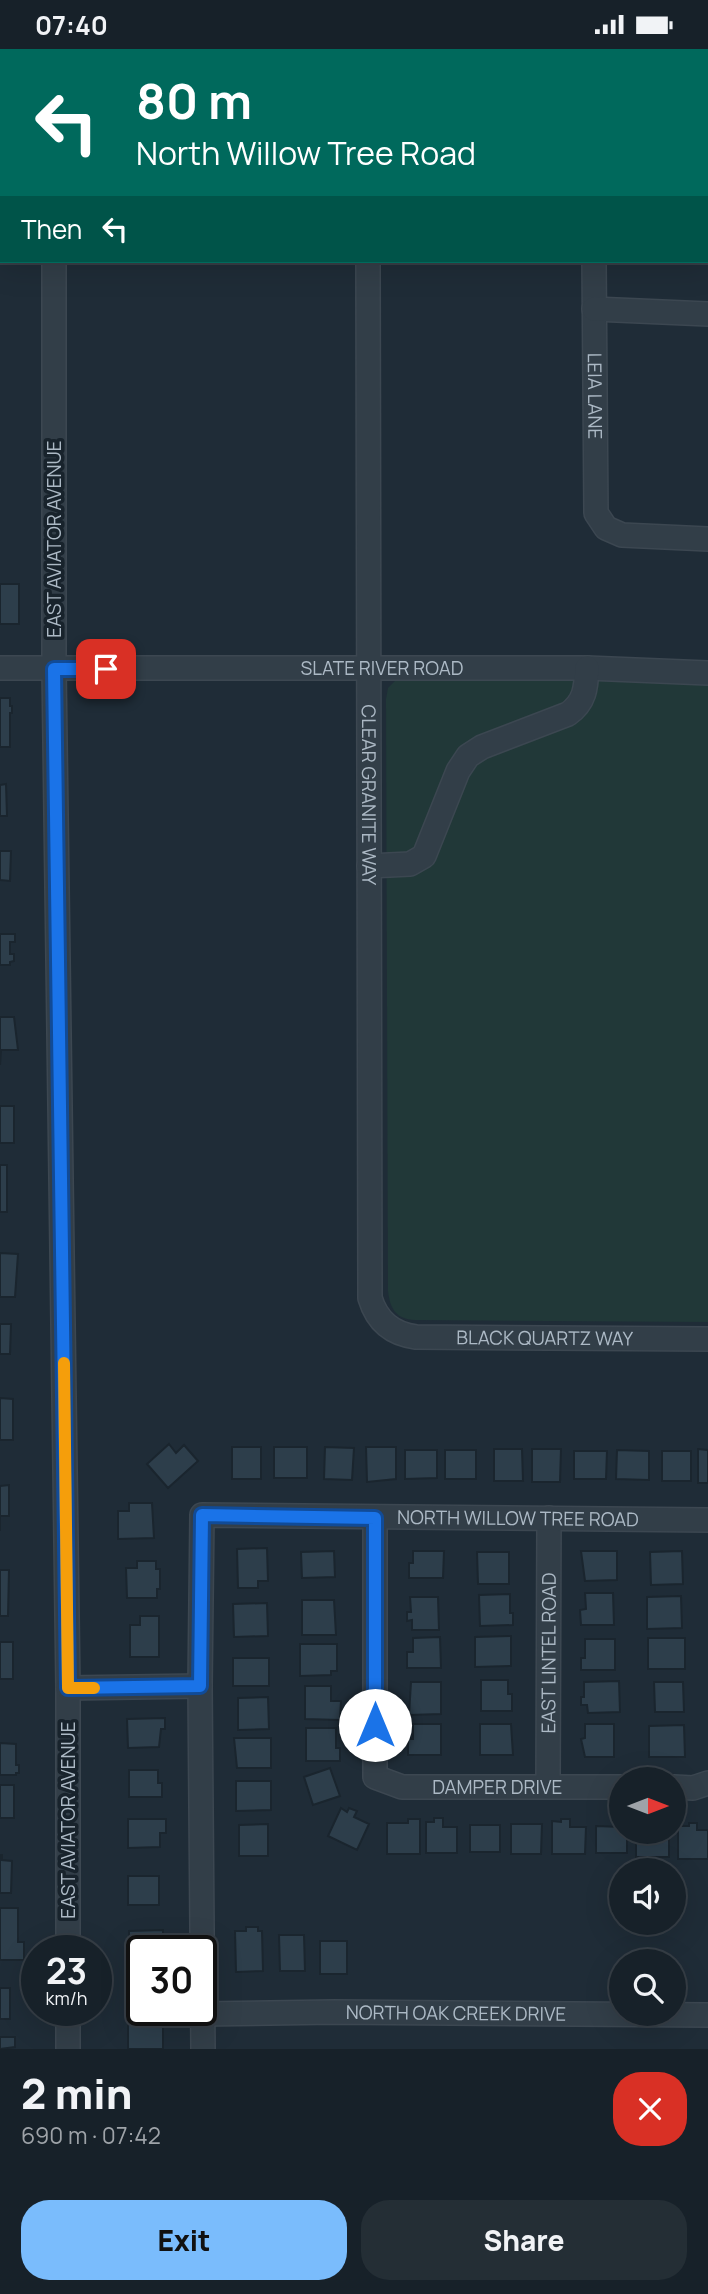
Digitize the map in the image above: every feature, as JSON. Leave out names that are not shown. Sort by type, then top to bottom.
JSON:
[{"type":"street","name":"EAST AVIATOR AVENUE","points":[[54,263],[54,669],[68,1688],[68,1935]]},
{"type":"street","name":"CLEAR GRANITE WAY","points":[[368,263],[370,1298],[384,1324]]},
{"type":"street","name":"LEIA LANE","points":[[594,263],[595,505],[600,521],[606,528],[622,535],[708,540]]},
{"type":"street","points":[[594,309],[708,314]]},
{"type":"street","name":"SLATE RIVER ROAD","points":[[0,668],[587,668],[708,673]]},
{"type":"street","points":[[369,866],[410,864],[424,856],[458,771],[468,756],[482,747],[576,709],[584,695],[587,668]]},
{"type":"street","name":"BLACK QUARTZ WAY","points":[[384,1324],[399,1334],[416,1337],[708,1339]]},
{"type":"street","name":"NORTH WILLOW TREE ROAD","points":[[200,1686],[202,1515],[708,1520]]},
{"type":"street","name":"DAMPER DRIVE","points":[[375,1518],[376,1777],[402,1787],[609,1787]]},
{"type":"street","name":"EAST LINTEL ROAD","points":[[548,1786],[549,1518]]},
{"type":"street","points":[[68,1688],[200,1686],[202,1935]]},
{"type":"street","points":[[686,1788],[708,1783]]},
{"type":"street","name":"NORTH OAK CREEK DRIVE","points":[[217,2014],[708,2015]]},
{"type":"street","points":[[68,2026],[68,2049]]},
{"type":"street","points":[[202,2026],[203,2049]]},
{"type":"green space","points":[[399,677],[708,679],[708,1322],[415,1320],[403,1318],[392,1308],[388,1291],[386,699],[388,688]]},
{"type":"building","points":[[0,584],[19,584],[19,624],[0,624]]},
{"type":"building","points":[[0,698],[10,698],[12,706],[10,747],[0,747]]},
{"type":"building","points":[[6,784],[7,816],[0,816],[0,785]]},
{"type":"building","points":[[0,851],[11,851],[10,881],[0,880]]},
{"type":"building","points":[[0,934],[15,934],[15,942],[10,942],[10,954],[14,954],[14,961],[10,962],[10,965],[0,965]]},
{"type":"building","points":[[0,1017],[14,1017],[18,1050],[1,1050],[0,1065]]},
{"type":"building","points":[[0,1106],[14,1106],[14,1143],[0,1143]]},
{"type":"building","points":[[0,1165],[7,1165],[7,1212],[0,1212]]},
{"type":"building","points":[[0,1253],[18,1254],[15,1297],[0,1297]]},
{"type":"building","points":[[0,1324],[11,1324],[10,1354],[0,1354]]},
{"type":"building","points":[[0,1398],[13,1399],[13,1440],[0,1440]]},
{"type":"building","points":[[169,1444],[176,1453],[184,1445],[198,1461],[168,1488],[147,1464]]},
{"type":"building","points":[[232,1447],[261,1447],[261,1479],[232,1479]]},
{"type":"building","points":[[274,1447],[307,1447],[307,1478],[274,1478]]},
{"type":"building","points":[[325,1447],[354,1448],[352,1480],[324,1479]]},
{"type":"building","points":[[366,1447],[396,1447],[396,1479],[367,1482]]},
{"type":"building","points":[[494,1449],[522,1449],[523,1481],[494,1481]]},
{"type":"building","points":[[532,1449],[561,1449],[560,1482],[532,1482]]},
{"type":"building","points":[[698,1449],[708,1450],[708,1483],[698,1483]]},
{"type":"building","points":[[405,1450],[437,1450],[437,1478],[405,1479]]},
{"type":"building","points":[[445,1450],[476,1450],[476,1479],[445,1479]]},
{"type":"building","points":[[617,1450],[649,1451],[649,1480],[616,1479]]},
{"type":"building","points":[[574,1451],[607,1451],[606,1479],[574,1479]]},
{"type":"building","points":[[662,1451],[691,1451],[691,1481],[662,1481]]},
{"type":"building","points":[[9,1485],[9,1516],[0,1516],[0,1486]]},
{"type":"building","points":[[129,1503],[152,1503],[154,1538],[118,1539],[118,1511],[129,1511]]},
{"type":"building","points":[[267,1548],[268,1581],[258,1581],[258,1588],[238,1588],[237,1549]]},
{"type":"building","points":[[334,1551],[335,1577],[302,1578],[301,1552]]},
{"type":"building","points":[[413,1551],[444,1551],[443,1578],[409,1578],[409,1563],[413,1563]]},
{"type":"building","points":[[581,1551],[617,1551],[617,1580],[585,1581]]},
{"type":"building","points":[[682,1551],[683,1584],[651,1585],[650,1552]]},
{"type":"building","points":[[477,1552],[509,1552],[509,1584],[478,1584]]},
{"type":"building","points":[[137,1561],[156,1561],[156,1569],[160,1569],[157,1598],[127,1598],[126,1568],[137,1568]]},
{"type":"building","points":[[0,1570],[9,1570],[8,1616],[0,1616]]},
{"type":"building","points":[[585,1593],[613,1593],[614,1625],[581,1625],[580,1610],[586,1609]]},
{"type":"building","points":[[510,1594],[513,1625],[480,1626],[479,1595]]},
{"type":"building","points":[[681,1596],[682,1628],[647,1629],[647,1597]]},
{"type":"building","points":[[410,1597],[438,1597],[439,1630],[412,1630],[412,1620],[407,1621],[407,1612],[411,1612]]},
{"type":"building","points":[[302,1600],[334,1600],[336,1635],[302,1635]]},
{"type":"building","points":[[267,1603],[268,1636],[234,1637],[233,1604]]},
{"type":"building","points":[[140,1616],[159,1616],[159,1657],[130,1657],[130,1625],[140,1625]]},
{"type":"building","points":[[511,1636],[511,1666],[475,1667],[475,1637]]},
{"type":"building","points":[[440,1637],[441,1668],[407,1668],[407,1652],[413,1652],[413,1638]]},
{"type":"building","points":[[648,1638],[685,1638],[685,1669],[648,1669]]},
{"type":"building","points":[[585,1639],[615,1639],[615,1670],[581,1670],[581,1658],[585,1658]]},
{"type":"building","points":[[0,1642],[13,1642],[13,1679],[0,1679]]},
{"type":"building","points":[[300,1644],[337,1644],[337,1671],[331,1671],[331,1675],[300,1676]]},
{"type":"building","points":[[233,1658],[269,1658],[269,1686],[233,1686]]},
{"type":"building","points":[[481,1680],[508,1680],[508,1694],[512,1694],[512,1711],[481,1711]]},
{"type":"building","points":[[619,1681],[620,1712],[588,1713],[587,1705],[581,1705],[584,1682]]},
{"type":"building","points":[[411,1682],[441,1682],[441,1714],[409,1715]]},
{"type":"building","points":[[654,1682],[683,1682],[684,1712],[655,1712]]},
{"type":"building","points":[[305,1686],[331,1686],[331,1701],[341,1701],[340,1720],[305,1719]]},
{"type":"building","points":[[268,1697],[269,1729],[238,1730],[238,1698]]},
{"type":"building","points":[[165,1718],[165,1729],[161,1729],[159,1747],[128,1748],[127,1719]]},
{"type":"building","points":[[413,1724],[441,1724],[441,1755],[408,1755],[408,1739],[413,1739]]},
{"type":"building","points":[[480,1724],[511,1724],[513,1755],[480,1755]]},
{"type":"building","points":[[585,1724],[614,1724],[614,1757],[585,1757],[581,1739],[585,1738]]},
{"type":"building","points":[[684,1725],[685,1757],[649,1757],[649,1726]]},
{"type":"building","points":[[306,1728],[336,1728],[336,1748],[340,1748],[340,1761],[306,1761]]},
{"type":"building","points":[[234,1738],[271,1738],[271,1768],[237,1768]]},
{"type":"building","points":[[0,1743],[16,1744],[16,1765],[19,1765],[19,1773],[16,1775],[0,1775]]},
{"type":"building","points":[[330,1768],[340,1796],[313,1805],[304,1777]]},
{"type":"building","points":[[129,1770],[158,1770],[162,1797],[129,1797]]},
{"type":"building","points":[[236,1781],[271,1781],[271,1810],[236,1811]]},
{"type":"building","points":[[0,1785],[14,1785],[14,1818],[0,1818]]},
{"type":"building","points":[[341,1808],[347,1812],[349,1808],[357,1811],[354,1817],[369,1824],[357,1850],[328,1836]]},
{"type":"building","points":[[434,1818],[443,1818],[443,1827],[457,1827],[457,1853],[426,1853],[426,1822],[434,1822]]},
{"type":"building","points":[[128,1819],[166,1819],[166,1833],[160,1833],[160,1847],[128,1848]]},
{"type":"building","points":[[408,1819],[420,1819],[420,1854],[387,1854],[387,1823],[408,1823]]},
{"type":"building","points":[[561,1819],[570,1819],[570,1827],[586,1827],[585,1854],[552,1854],[552,1821],[561,1822]]},
{"type":"building","points":[[689,1823],[697,1823],[697,1830],[708,1830],[708,1859],[678,1858],[678,1845],[686,1845],[686,1826],[689,1826]]},
{"type":"building","points":[[268,1824],[268,1856],[239,1856],[239,1825]]},
{"type":"building","points":[[511,1824],[542,1824],[541,1854],[511,1854]]},
{"type":"building","points":[[470,1825],[500,1825],[500,1852],[470,1852]]},
{"type":"building","points":[[596,1826],[609,1827],[609,1845],[627,1845],[627,1853],[596,1853]]},
{"type":"building","points":[[636,1845],[669,1845],[669,1857],[636,1857]]},
{"type":"building","points":[[0,1855],[2,1860],[12,1861],[11,1893],[0,1893]]},
{"type":"building","points":[[128,1876],[159,1876],[159,1905],[128,1905]]},
{"type":"building","points":[[0,1908],[18,1908],[21,1960],[0,1960]]},
{"type":"building","points":[[246,1927],[258,1927],[258,1931],[262,1931],[263,1971],[236,1972],[235,1931],[246,1931]]},
{"type":"building","points":[[163,1930],[163,1935],[129,1935],[129,1931]]},
{"type":"building","points":[[279,1935],[304,1935],[305,1971],[280,1971]]},
{"type":"building","points":[[320,1941],[347,1941],[347,1974],[320,1974]]},
{"type":"building","points":[[0,1988],[10,1988],[10,2019],[0,2019]]},
{"type":"building","points":[[128,2026],[163,2026],[163,2049],[128,2049]]},
{"type":"building","points":[[0,2037],[15,2037],[15,2047],[0,2049]]},
{"type":"slow traffic","points":[[64,1363],[68,1688],[94,1688]]},
{"type":"route","points":[[106,669],[54,669],[68,1688],[200,1686],[202,1515],[375,1518],[375,1725]]}]
